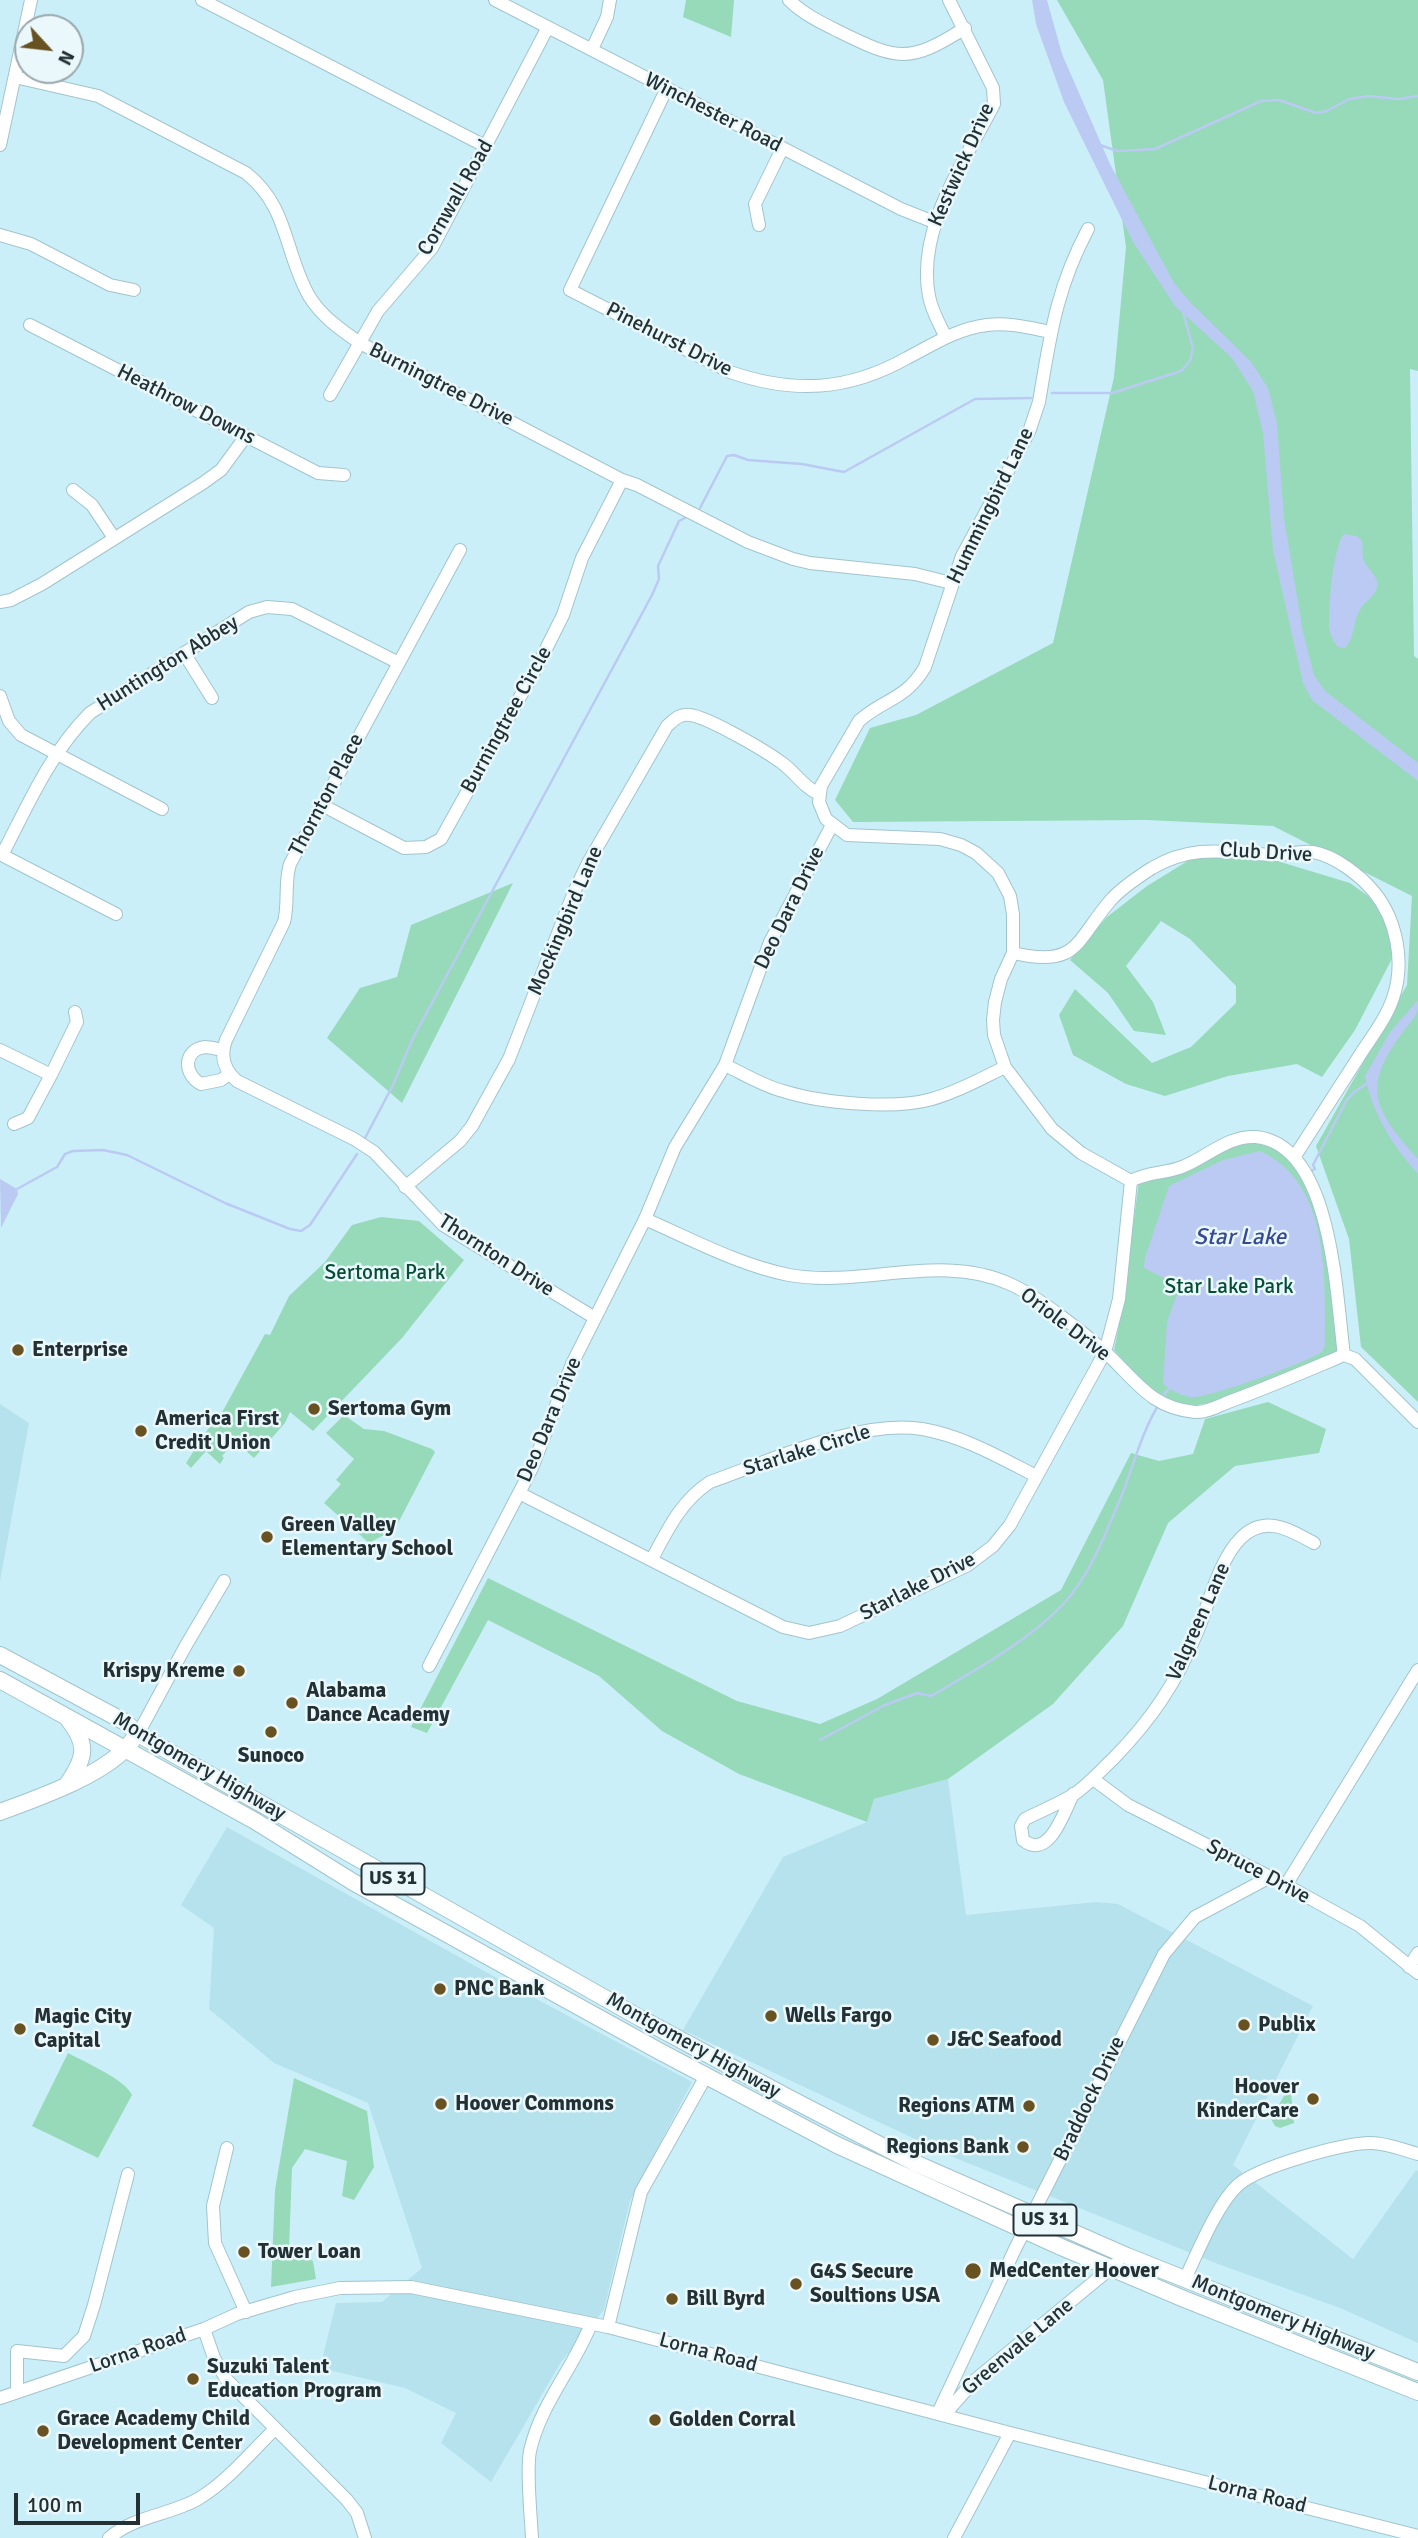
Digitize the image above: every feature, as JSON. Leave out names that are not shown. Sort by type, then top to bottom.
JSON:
[{"type":"main road","name":"Montgomery Highway","points":[[0,1655],[125,1723],[138,1734],[572,1980],[915,2163],[1127,2256],[1418,2372]]},
{"type":"main road","name":"Montgomery Highway","points":[[0,1680],[255,1821],[353,1882],[837,2145],[1111,2268],[1418,2392]]},
{"type":"main road","points":[[64,1715],[80,1734],[83,1745],[76,1772],[66,1785]]},
{"type":"main road","points":[[0,1812],[48,1795],[97,1769],[127,1749],[138,1734]]},
{"type":"street","points":[[202,0],[485,146]]},
{"type":"street","name":"Winchester Road","points":[[495,0],[782,149],[901,209],[934,222]]},
{"type":"street","points":[[592,49],[607,17],[610,0]]},
{"type":"street","points":[[789,0],[816,20],[879,51],[913,54],[928,49],[965,28]]},
{"type":"street","name":"Kestwick Drive","points":[[945,336],[929,299],[926,280],[926,260],[934,222],[994,104],[993,88],[949,0]]},
{"type":"street","name":"Cornwall Road","points":[[330,396],[379,311],[432,248],[548,27]]},
{"type":"street","points":[[0,145],[14,82]]},
{"type":"street","name":"Burningtree Drive","points":[[46,84],[98,96],[246,173],[258,183],[280,215],[295,265],[310,297],[333,325],[360,343],[622,480],[638,485],[748,542],[782,556],[810,563],[915,574],[951,583]]},
{"type":"street","name":"Pinehurst Drive","points":[[667,88],[570,290],[716,366],[752,380],[774,384],[818,387],[863,379],[908,358],[945,336],[988,325],[1015,325],[1051,332]]},
{"type":"street","points":[[759,225],[755,204],[782,149]]},
{"type":"street","name":"Hummingbird Lane","points":[[819,793],[859,721],[867,713],[903,695],[918,680],[931,653],[951,583],[962,556],[1029,432],[1039,402],[1060,291],[1071,261],[1088,229]]},
{"type":"street","points":[[0,235],[31,244],[110,285],[134,290]]},
{"type":"street","name":"Heathrow Downs","points":[[30,325],[318,473],[344,475]]},
{"type":"street","points":[[0,602],[24,595],[221,470],[246,436]]},
{"type":"street","name":"Burningtree Circle","points":[[321,805],[404,848],[426,847],[441,839],[552,638],[563,615],[582,558],[622,480]]},
{"type":"street","points":[[73,490],[92,505],[114,538]]},
{"type":"street","name":"Thornton Place","points":[[223,1050],[284,922],[287,911],[286,874],[460,550]]},
{"type":"street","name":"Huntington Abbey","points":[[1,854],[56,753],[90,713],[249,612],[267,607],[292,609],[399,663]]},
{"type":"street","points":[[184,653],[212,698]]},
{"type":"street","points":[[0,696],[9,721],[21,736],[162,809]]},
{"type":"street","name":"Mockingbird Lane","points":[[405,1187],[460,1141],[472,1126],[509,1059],[574,892],[667,726],[681,715],[698,717],[771,755],[809,789],[819,793]]},
{"type":"street","points":[[819,793],[822,811],[832,825]]},
{"type":"street","name":"Deo Dara Drive","points":[[429,1666],[519,1493],[541,1445],[572,1364],[645,1219],[675,1147],[725,1065],[770,942],[832,825],[847,835],[940,839],[961,845],[976,853],[998,873],[1010,896],[1013,914],[1013,953],[1001,979],[993,1020],[995,1035],[1006,1066],[1052,1129],[1081,1153],[1131,1181]]},
{"type":"street","name":"Club Drive","points":[[1013,953],[1033,958],[1064,954],[1085,938],[1111,899],[1152,868],[1181,855],[1221,850],[1278,855],[1312,852],[1338,863],[1366,882],[1384,905],[1392,921],[1397,943],[1398,975],[1393,998],[1375,1032],[1295,1156]]},
{"type":"street","points":[[1,854],[116,914]]},
{"type":"street","points":[[14,1124],[27,1118],[51,1075],[77,1022],[75,1012]]},
{"type":"street","points":[[205,1047],[223,1050],[229,1074],[221,1080],[201,1084],[189,1076],[188,1061],[196,1051],[205,1047]]},
{"type":"street","points":[[0,1050],[51,1075]]},
{"type":"street","points":[[725,1065],[780,1091],[803,1097],[899,1104],[930,1100],[952,1093],[1006,1066]]},
{"type":"street","name":"Thornton Drive","points":[[229,1074],[237,1081],[354,1139],[374,1152],[443,1225],[595,1318]]},
{"type":"street","points":[[1131,1181],[1144,1174],[1182,1168],[1223,1145],[1255,1137],[1275,1143],[1295,1156],[1311,1182],[1327,1227],[1344,1355],[1355,1359],[1418,1422]]},
{"type":"street","name":"Starlake Drive","points":[[519,1493],[783,1627],[809,1633],[840,1626],[968,1565],[993,1546],[1010,1525],[1105,1352],[1119,1299],[1131,1181]]},
{"type":"street","name":"Oriole Drive","points":[[645,1219],[750,1264],[790,1275],[840,1278],[935,1271],[973,1272],[1009,1283],[1034,1297],[1105,1352],[1147,1394],[1173,1409],[1200,1413],[1344,1355]]},
{"type":"street","name":"Starlake Circle","points":[[652,1559],[675,1516],[696,1491],[710,1482],[814,1445],[863,1431],[922,1429],[973,1443],[1035,1476]]},
{"type":"street","name":"Valgreen Lane","points":[[1073,1794],[1051,1838],[1036,1846],[1023,1840],[1021,1826],[1025,1819],[1073,1794],[1093,1779],[1141,1731],[1166,1696],[1189,1651],[1228,1555],[1242,1536],[1264,1526],[1283,1526],[1314,1543]]},
{"type":"street","points":[[138,1734],[224,1581]]},
{"type":"street","points":[[1286,1885],[1418,1670]]},
{"type":"street","name":"Spruce Drive","points":[[1093,1779],[1128,1805],[1286,1885],[1360,1926],[1414,1970]]},
{"type":"street","name":"Braddock Drive","points":[[960,2366],[1164,1954],[1195,1917],[1270,1877]]},
{"type":"street","points":[[1414,1970],[1418,1953]]},
{"type":"street","points":[[608,2327],[641,2192],[706,2076]]},
{"type":"street","points":[[1185,2279],[1207,2233],[1239,2184],[1258,2174],[1343,2146],[1385,2144],[1418,2154]]},
{"type":"street","points":[[227,2148],[213,2206],[215,2243],[246,2312]]},
{"type":"street","points":[[17,2392],[18,2351],[64,2356],[84,2336],[128,2174]]},
{"type":"street","name":"Greenvale Lane","points":[[941,2414],[981,2375],[1127,2256]]},
{"type":"street","name":"Lorna Road","points":[[0,2398],[295,2297],[387,2285],[419,2288],[608,2327],[1010,2433],[1418,2536]]},
{"type":"street","points":[[532,2538],[529,2454],[536,2430],[591,2323]]},
{"type":"street","points":[[204,2329],[214,2358],[226,2379],[347,2500],[357,2513],[365,2538]]},
{"type":"street","name":"Greenvale Lane","points":[[941,2414],[960,2366]]},
{"type":"street","points":[[109,2538],[129,2524],[196,2500],[215,2487],[275,2429]]},
{"type":"street","points":[[954,2538],[1010,2433]]},
{"type":"shaded area","points":[[0,1404],[29,1423],[0,1581]]},
{"type":"shaded area","points":[[948,1779],[966,1915],[1096,1902],[1118,1904],[1313,2006],[1233,2165],[1353,2259],[1416,2170],[1418,2171],[1418,2343],[1340,2308],[1218,2264],[953,2157],[683,2030],[783,1857],[867,1822],[874,1799]]},
{"type":"shaded area","points":[[227,1827],[484,1971],[692,2082],[630,2201],[604,2310],[561,2362],[491,2482],[441,2443],[456,2413],[405,2388],[320,2368],[336,2303],[382,2302],[422,2268],[368,2103],[274,2063],[209,2009],[214,1928],[181,1905]]},
{"type":"green space","points":[[686,0],[734,0],[731,37],[683,17]]},
{"type":"green space","points":[[1057,0],[1418,0],[1418,371],[1410,369],[1414,656],[1418,659],[1418,1402],[1361,1347],[1349,1239],[1316,1146],[1407,985],[1412,896],[1273,826],[1147,820],[853,822],[835,800],[870,728],[916,715],[1053,643],[1114,377],[1126,247],[1103,80]]},
{"type":"green space","points":[[1207,849],[1274,860],[1350,883],[1392,913],[1397,949],[1355,1030],[1322,1077],[1297,1064],[1228,1076],[1165,1096],[1126,1084],[1073,1055],[1059,1015],[1075,989],[1152,1063],[1191,1047],[1236,1003],[1236,986],[1190,939],[1161,921],[1126,966],[1153,1002],[1166,1035],[1134,1031],[1108,993],[1070,960],[1107,917],[1147,886]]},
{"type":"green space","points":[[513,883],[402,1103],[327,1038],[360,988],[397,977],[411,925]]},
{"type":"green space","name":"Star Lake","points":[[1258,1142],[1277,1150],[1293,1163],[1308,1188],[1325,1227],[1338,1351],[1282,1377],[1214,1402],[1180,1405],[1170,1402],[1152,1390],[1114,1350],[1139,1181],[1234,1144]]},
{"type":"green space","name":"Sertoma Park","points":[[381,1217],[419,1221],[464,1260],[402,1338],[313,1431],[290,1412],[285,1423],[254,1458],[238,1444],[232,1449],[230,1447],[222,1456],[224,1458],[220,1464],[206,1451],[191,1468],[186,1463],[208,1429],[219,1418],[265,1334],[270,1335],[289,1296],[325,1262],[352,1225]]},
{"type":"green space","points":[[1268,1402],[1326,1429],[1319,1453],[1235,1466],[1168,1523],[1123,1626],[1053,1704],[948,1779],[874,1799],[867,1822],[739,1774],[662,1731],[599,1676],[488,1620],[427,1733],[411,1727],[488,1578],[737,1701],[820,1724],[877,1699],[1061,1590],[1131,1453],[1159,1461],[1193,1454],[1205,1419]]},
{"type":"green space","points":[[344,1415],[364,1429],[384,1431],[435,1452],[395,1529],[369,1543],[324,1503],[341,1484],[336,1480],[354,1459],[326,1433]]},
{"type":"green space","points":[[68,2053],[113,2077],[132,2095],[98,2158],[32,2126]]},
{"type":"green space","points":[[294,2078],[367,2111],[374,2167],[354,2200],[342,2196],[347,2161],[305,2149],[292,2168],[289,2249],[313,2261],[316,2279],[271,2287],[275,2190]]},
{"type":"green space","points":[[1291,2093],[1294,2123],[1280,2128],[1275,2126],[1271,2119],[1285,2094]]},
{"type":"water","points":[[1032,0],[1047,0],[1062,54],[1110,164],[1174,283],[1251,362],[1268,388],[1277,423],[1284,518],[1303,632],[1314,675],[1325,691],[1418,763],[1418,781],[1312,700],[1303,683],[1273,550],[1263,433],[1253,391],[1232,358],[1175,306],[1133,242],[1064,102],[1036,24]]},
{"type":"water","points":[[1344,534],[1357,536],[1362,541],[1364,561],[1377,581],[1375,593],[1358,613],[1351,639],[1345,648],[1338,647],[1334,642],[1329,624],[1334,566]]},
{"type":"water","points":[[1418,1000],[1416,1014],[1381,1069],[1378,1099],[1391,1126],[1418,1159],[1418,1174],[1385,1129],[1373,1104],[1365,1076],[1390,1032]]},
{"type":"water","name":"Star Lake","points":[[1260,1151],[1283,1166],[1300,1186],[1312,1209],[1323,1264],[1325,1346],[1321,1353],[1256,1380],[1203,1396],[1185,1396],[1163,1384],[1167,1322],[1180,1286],[1144,1268],[1145,1258],[1169,1186],[1223,1160]]},
{"type":"water","points":[[0,1179],[17,1189],[18,1194],[1,1228]]},
{"type":"waterway","points":[[1100,145],[1117,151],[1155,149],[1261,101],[1279,100],[1316,113],[1327,111],[1349,99],[1368,96],[1398,99],[1418,96]]},
{"type":"waterway","points":[[1052,393],[1112,393],[1181,371],[1190,361],[1193,348],[1183,312]]},
{"type":"waterway","points":[[700,508],[727,456],[802,464],[844,472],[975,399],[1031,398]]},
{"type":"waterway","points":[[364,1140],[393,1085],[413,1038],[652,595],[659,579],[658,566],[679,521],[685,518]]},
{"type":"waterway","points":[[1308,1173],[1315,1169],[1313,1165],[1346,1101],[1368,1083]]},
{"type":"waterway","points":[[17,1189],[57,1167],[65,1154],[73,1151],[103,1150],[127,1155],[225,1203],[301,1231],[310,1225],[357,1154]]},
{"type":"waterway","points":[[1162,1398],[1169,1388]]},
{"type":"waterway","points":[[820,1740],[885,1705],[917,1693],[931,1696],[1002,1653],[1052,1615],[1075,1590],[1096,1554],[1159,1404]]},
{"type":"place","name":"Enterprise","points":[[18,1350]]},
{"type":"place","name":"Sertoma Gym","points":[[314,1409]]},
{"type":"place","name":"America First Credit Union","points":[[141,1431]]},
{"type":"place","name":"Green Valley Elementary School","points":[[267,1537]]},
{"type":"place","name":"Krispy Kreme","points":[[239,1671]]},
{"type":"place","name":"Alabama Dance Academy","points":[[292,1703]]},
{"type":"place","name":"Sunoco","points":[[271,1732]]},
{"type":"place","name":"PNC Bank","points":[[440,1989]]},
{"type":"place","name":"Wells Fargo","points":[[771,2016]]},
{"type":"place","name":"Publix","points":[[1244,2025]]},
{"type":"place","name":"Magic City Capital","points":[[20,2029]]},
{"type":"place","name":"J&C Seafood","points":[[933,2040]]},
{"type":"place","name":"Hoover KinderCare","points":[[1313,2099]]},
{"type":"place","name":"Hoover Commons","points":[[441,2104]]},
{"type":"place","name":"Regions ATM","points":[[1029,2106]]},
{"type":"place","name":"Regions Bank","points":[[1023,2147]]},
{"type":"place","name":"Tower Loan","points":[[244,2252]]},
{"type":"place","name":"MedCenter Hoover","points":[[973,2271]]},
{"type":"place","name":"G4S Secure Soultions USA","points":[[796,2284]]},
{"type":"place","name":"Bill Byrd","points":[[672,2299]]},
{"type":"place","name":"Suzuki Talent Education Program","points":[[193,2379]]},
{"type":"place","name":"Golden Corral","points":[[655,2420]]},
{"type":"place","name":"Grace Academy Child Development Center","points":[[43,2431]]},
{"type":"park label","name":"Star Lake Park","points":[[1229,1287]]}]
